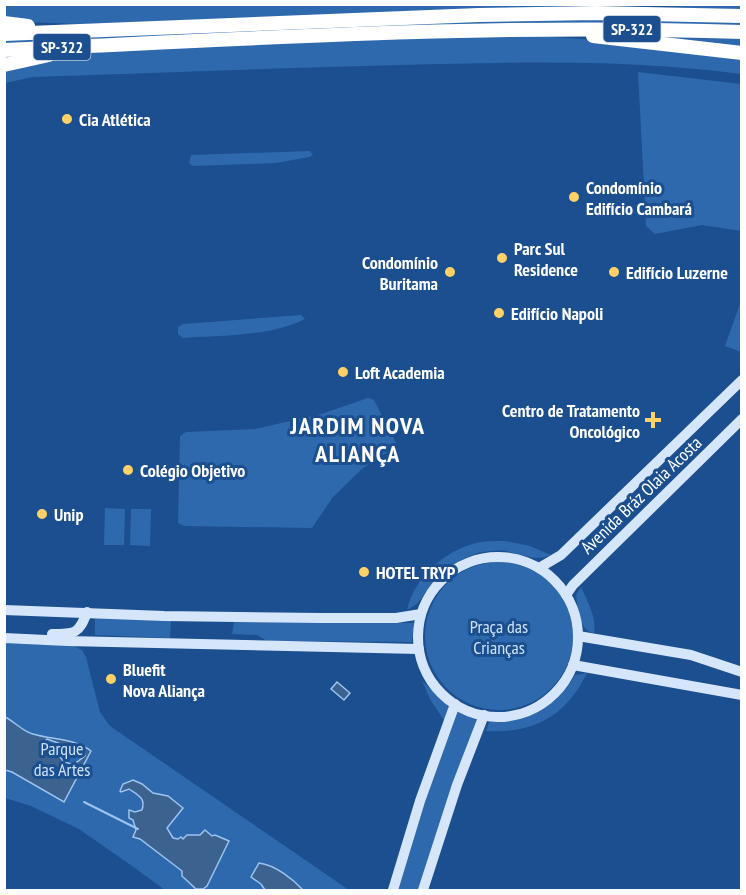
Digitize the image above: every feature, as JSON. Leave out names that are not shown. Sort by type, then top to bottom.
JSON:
[{"type":"highway","points":[[525,15],[665,4]]},
{"type":"highway","name":"SP-322","points":[[4,34],[596,13],[741,16]]},
{"type":"highway","points":[[4,23],[114,29]]},
{"type":"highway","points":[[523,29],[741,53]]},
{"type":"highway","name":"SP-322","points":[[4,50],[523,29],[741,32]]},
{"type":"highway","points":[[4,65],[35,57],[120,45]]},
{"type":"main road","name":"Avenida Bráz Olaia Acosta","points":[[539,568],[561,555],[741,380]]},
{"type":"main road","name":"Avenida Bráz Olaia Acosta","points":[[566,595],[584,574],[741,419]]},
{"type":"main road","points":[[499,557],[520,560],[539,568],[556,582],[566,595],[573,608],[578,636],[573,665],[556,691],[531,709],[500,717],[474,713],[455,705],[431,681],[423,666],[419,650],[418,632],[421,614],[431,593],[446,576],[459,567],[478,560],[499,557]]},
{"type":"main road","points":[[4,610],[164,616],[322,618],[396,618],[421,614]]},
{"type":"main road","points":[[50,634],[56,631],[60,624],[57,612]]},
{"type":"main road","points":[[26,638],[79,630],[87,612]]},
{"type":"main road","points":[[578,636],[691,655],[741,672]]},
{"type":"main road","points":[[4,638],[419,650]]},
{"type":"main road","points":[[573,665],[741,695]]},
{"type":"main road","points":[[393,891],[420,801],[455,705]]},
{"type":"main road","points":[[423,891],[450,805],[484,715]]},
{"type":"green space","points":[[4,5],[600,5],[78,24],[5,19]]},
{"type":"green space","points":[[741,5],[742,10],[664,7]]},
{"type":"green space","points":[[526,18],[742,21],[741,27],[5,44],[4,38]]},
{"type":"green space","points":[[638,35],[741,39],[741,50]]},
{"type":"green space","points":[[540,36],[625,42],[742,56],[741,74],[614,64],[486,63],[33,77],[5,83],[5,68],[40,58],[90,52],[431,37]]},
{"type":"green space","points":[[638,72],[741,84],[741,231],[702,225],[655,234],[646,226]]},
{"type":"green space","points":[[310,151],[313,155],[309,157],[276,163],[193,166],[189,163],[191,155]]},
{"type":"green space","points":[[741,301],[741,352],[725,346]]},
{"type":"green space","points":[[301,315],[305,319],[261,332],[183,338],[178,334],[178,327],[183,324]]},
{"type":"green space","points":[[368,398],[374,400],[396,443],[394,448],[363,468],[333,497],[312,528],[184,526],[178,523],[180,436],[186,432],[255,429],[321,414]]},
{"type":"green space","points":[[105,508],[125,509],[124,545],[104,545]]},
{"type":"green space","points":[[131,509],[151,509],[150,546],[130,545]]},
{"type":"green space","points":[[505,541],[530,546],[551,555],[534,558],[506,551],[481,552],[457,562],[445,571],[418,603],[407,610],[416,587],[442,559],[476,543]]},
{"type":"green space","name":"Praça das Crianças","points":[[499,562],[527,568],[551,584],[567,608],[573,636],[567,664],[551,688],[527,704],[499,710],[471,704],[447,688],[431,664],[425,636],[431,608],[447,584],[471,568]]},
{"type":"green space","points":[[581,587],[593,615],[594,633],[585,628],[580,618],[576,595]]},
{"type":"green space","points":[[95,618],[171,621],[170,638],[95,635]]},
{"type":"green space","points":[[234,622],[414,623],[412,642],[267,641],[257,635],[232,634]]},
{"type":"green space","name":"Parque das Artes","points":[[5,643],[74,646],[82,650],[86,657],[100,712],[110,726],[349,890],[165,890],[79,829],[31,806],[5,798]]},
{"type":"green space","points":[[587,673],[569,701],[547,719],[519,729],[486,731],[489,722],[516,719],[539,711],[558,697],[575,675]]},
{"type":"green space","points":[[422,681],[447,704],[449,712],[444,720],[431,701]]},
{"type":"green space","points":[[456,711],[481,722],[425,890],[393,890]]},
{"type":"shaded area","points":[[337,682],[350,693],[344,700],[331,689]]},
{"type":"shaded area","points":[[5,717],[29,733],[70,741],[91,751],[64,802],[5,770]],"holes":[[[47,739],[72,748],[83,748],[85,756],[73,765],[63,761],[43,743]]]},
{"type":"shaded area","points":[[133,780],[153,793],[168,796],[183,808],[167,828],[173,838],[183,839],[187,835],[200,835],[205,830],[212,836],[215,835],[229,841],[207,886],[203,889],[196,889],[182,876],[182,871],[140,839],[133,837],[136,830],[133,820],[129,818],[129,810],[135,812],[142,810],[143,802],[129,789],[120,791],[123,784]]},
{"type":"shaded area","points":[[259,863],[283,873],[303,890],[265,890],[251,877]]},
{"type":"waterway","points":[[84,802],[138,829]]},
{"type":"place","name":"Cia Atlética","points":[[67,119]]},
{"type":"place","name":"Condomínio Edifício Cambará","points":[[574,197]]},
{"type":"place","name":"Parc Sul Residence","points":[[502,258]]},
{"type":"place","name":"Condomínio Buritama","points":[[450,272]]},
{"type":"place","name":"Edifício Luzerne","points":[[614,272]]},
{"type":"place","name":"Edifício Napoli","points":[[499,313]]},
{"type":"place","name":"Loft Academia","points":[[343,372]]},
{"type":"place","name":"Centro de Tratamento Oncológico","points":[[653,420]]},
{"type":"place","name":"Colégio Objetivo","points":[[128,470]]},
{"type":"place","name":"Unip","points":[[42,514]]},
{"type":"place","name":"HOTEL TRYP","points":[[364,572]]},
{"type":"place","name":"Bluefit Nova Aliança","points":[[111,679]]},
{"type":"district","name":"JARDIM NOVA ALIANÇA","points":[[358,439]]}]
